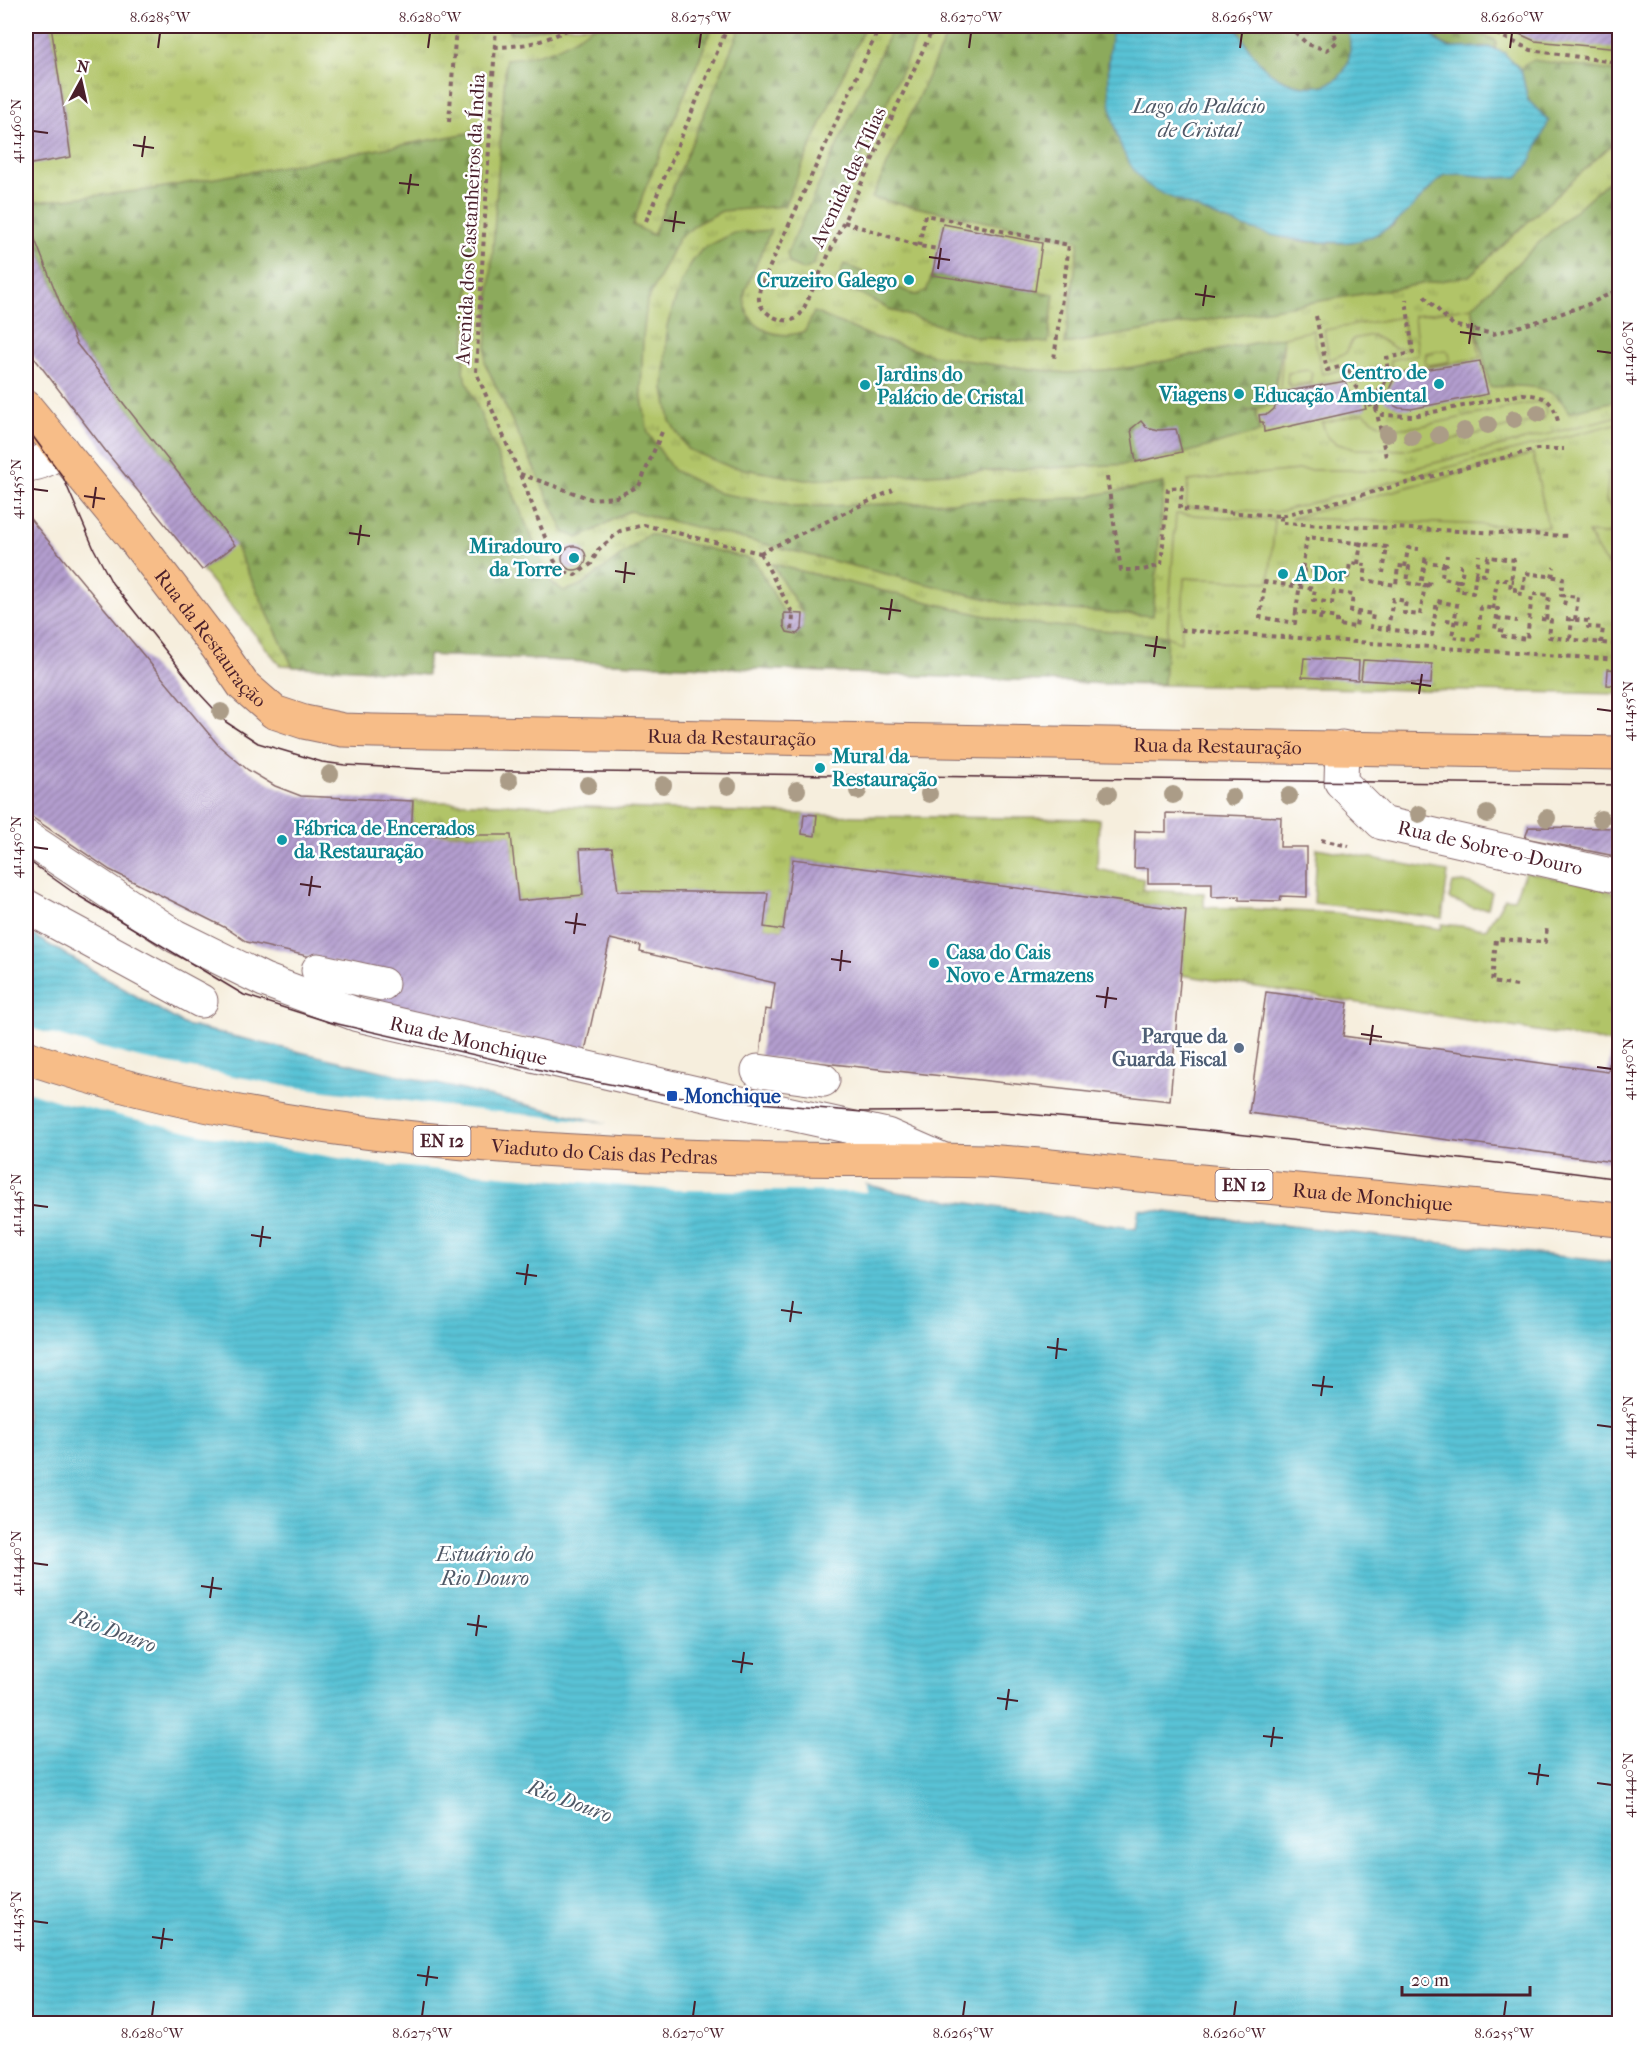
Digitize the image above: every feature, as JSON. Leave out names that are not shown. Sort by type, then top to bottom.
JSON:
[{"type":"main road","name":"Rua da Restauração","points":[[26,407],[140,545],[243,685],[274,712],[304,722],[343,730],[374,731],[1620,753]]},
{"type":"main road","name":"Viaduto do Cais das Pedras","points":[[26,1057],[165,1096],[255,1116],[341,1130],[459,1142],[629,1154],[868,1159]]},
{"type":"main road","name":"Rua de Monchique","points":[[868,1159],[945,1160],[1027,1165],[1620,1220]]},
{"type":"street","points":[[26,465],[37,465],[50,458],[61,448]]},
{"type":"street","name":"Rua de Sobre-o-Douro","points":[[1342,747],[1341,782],[1382,823],[1620,877]]},
{"type":"street","name":"Rua de Monchique","points":[[26,837],[175,936],[264,980],[358,1015],[887,1135],[945,1160]]},
{"type":"street","points":[[26,906],[201,1001]]},
{"type":"street","points":[[318,970],[382,984]]},
{"type":"street","points":[[758,1071],[823,1080]]},
{"type":"path","points":[[449,122],[456,26]]},
{"type":"path","name":"Avenida dos Castanheiros da Índia","points":[[496,26],[476,372],[554,560],[561,571],[575,575],[591,564],[598,550],[620,531],[644,525],[760,553]]},
{"type":"path","points":[[494,47],[520,46],[546,41],[574,26]]},
{"type":"path","points":[[646,221],[728,26]]},
{"type":"path","name":"Avenida das Tílias","points":[[880,26],[760,288],[760,305],[766,312],[788,321],[798,317],[804,308],[934,26]]},
{"type":"path","points":[[1289,26],[1307,44],[1327,50],[1337,42],[1332,26]]},
{"type":"path","points":[[1480,26],[1531,50],[1620,63]]},
{"type":"path","points":[[919,246],[925,215],[1069,245],[1054,359]]},
{"type":"path","points":[[844,222],[919,246],[938,249]]},
{"type":"path","points":[[1424,296],[1453,325],[1493,334],[1588,304],[1620,289]]},
{"type":"path","points":[[1316,316],[1327,370],[1348,365],[1350,380],[1354,387],[1361,393],[1377,393],[1385,385],[1388,372],[1386,358],[1413,353],[1406,299]]},
{"type":"path","points":[[1369,394],[1371,408],[1380,406],[1377,393]]},
{"type":"path","points":[[1376,407],[1382,415],[1413,416],[1523,394],[1540,395],[1550,402],[1558,421]]},
{"type":"path","points":[[1376,407],[1386,457]]},
{"type":"path","points":[[520,474],[591,500],[616,497],[639,486],[662,432]]},
{"type":"path","points":[[1107,477],[1121,570],[1143,570],[1161,565],[1168,488],[1182,487],[1180,509],[1281,516],[1537,448],[1564,449]]},
{"type":"path","points":[[792,634],[793,614],[760,553],[893,490]]},
{"type":"path","points":[[1281,516],[1281,523],[1570,536]]},
{"type":"path","points":[[1393,547],[1307,537],[1300,587],[1296,612],[1295,623],[1260,617],[1265,582],[1300,587],[1315,589],[1313,600],[1332,603],[1334,592],[1353,595],[1351,610],[1373,614],[1371,627],[1432,635],[1437,601],[1457,605],[1452,637],[1478,640],[1482,608],[1497,609],[1495,629],[1504,631],[1503,636],[1527,639],[1532,594],[1549,594],[1544,620],[1551,620],[1549,637],[1620,645]]},
{"type":"path","points":[[1358,564],[1361,542]]},
{"type":"path","points":[[1383,573],[1382,566],[1387,547]]},
{"type":"path","points":[[1419,549],[1408,548],[1407,583],[1427,585]]},
{"type":"path","points":[[1426,553],[1427,585]]},
{"type":"path","points":[[1447,555],[1446,564],[1443,564],[1442,578],[1461,581],[1463,567],[1459,566]]},
{"type":"path","points":[[1458,580],[1457,590],[1473,593],[1479,555]]},
{"type":"path","points":[[1476,574],[1485,575],[1488,557],[1514,560],[1510,589],[1515,589],[1515,593],[1523,594],[1525,573],[1563,578],[1561,595],[1578,597],[1571,619],[1570,639]]},
{"type":"path","points":[[1425,561],[1443,564]]},
{"type":"path","points":[[1302,570],[1348,577],[1350,562],[1367,566],[1364,580],[1396,585],[1398,564],[1409,567]]},
{"type":"path","points":[[1552,577],[1554,567]]},
{"type":"path","points":[[1388,629],[1393,599],[1408,601],[1404,613],[1420,615],[1430,579]]},
{"type":"path","points":[[1493,609],[1497,579],[1512,581]]},
{"type":"path","points":[[1564,605],[1566,596]]},
{"type":"path","points":[[1296,612],[1337,618],[1337,625],[1356,627],[1358,612]]},
{"type":"path","points":[[1497,618],[1517,621]]},
{"type":"path","points":[[1571,619],[1588,621],[1588,627],[1603,628],[1601,643]]},
{"type":"path","points":[[1446,620],[1469,623],[1468,626]]},
{"type":"path","points":[[1181,630],[1620,660]]},
{"type":"path","points":[[1320,840],[1353,847]]},
{"type":"path","points":[[1517,986],[1492,982],[1496,939],[1545,942],[1547,928]]},
{"type":"green space","name":"Jardins do Palácio de Cristal","points":[[51,26],[1619,26],[1619,694],[1110,684],[428,655],[427,675],[280,665],[202,570],[235,544],[76,343],[26,216],[26,165],[71,156]]},
{"type":"green space","points":[[510,26],[550,26],[524,33],[509,33]]},
{"type":"green space","points":[[594,26],[713,26],[643,194],[633,225],[653,235],[741,26],[865,26],[784,206],[722,211],[698,223],[678,239],[647,302],[641,393],[648,433],[673,470],[719,493],[795,507],[1077,498],[1164,483],[1153,616],[1016,606],[630,511],[578,538],[564,532],[485,363],[506,59],[553,50]]},
{"type":"green space","points":[[893,26],[922,26],[812,266],[804,270],[789,263],[787,253]]},
{"type":"green space","points":[[951,26],[1113,26],[1108,63],[1112,115],[1117,137],[1167,195],[1219,218],[1276,236],[1307,242],[1340,243],[1365,239],[1393,226],[1444,175],[1461,174],[1500,178],[1528,100],[1521,70],[1526,63],[1533,60],[1619,72],[1619,138],[1469,276],[1065,344],[1079,241],[872,198]]},
{"type":"green space","points":[[1236,26],[1348,26],[1350,47],[1348,63],[1339,77],[1330,83],[1319,86],[1295,84],[1273,75],[1265,68],[1252,53]]},
{"type":"green space","points":[[1424,26],[1462,26],[1495,40],[1495,49],[1454,48],[1438,40]]},
{"type":"green space","points":[[481,131],[463,372],[552,583],[564,591],[582,585],[649,534],[754,560],[784,613],[786,632],[797,634],[802,629],[803,614],[772,564],[1011,622],[1167,636],[1164,684],[1110,684],[428,655],[427,675],[358,669],[293,667],[235,545],[76,343],[26,216],[26,203],[148,190]]},
{"type":"green space","points":[[1619,172],[1619,400],[1568,412],[1555,395],[1545,390],[1524,386],[1490,387],[1472,307],[1547,235]]},
{"type":"green space","points":[[771,230],[745,291],[745,303],[754,322],[772,333],[783,335],[805,331],[814,312],[871,336],[932,355],[1067,373],[1128,368],[1284,337],[1272,405],[1246,411],[1257,410],[1256,416],[1260,432],[1189,452],[1131,464],[805,480],[728,466],[687,449],[670,421],[664,389],[667,326],[681,282],[702,249],[734,233]]},
{"type":"green space","points":[[844,264],[915,295],[926,292],[932,275],[1054,294],[1048,343],[976,337],[891,310],[837,281]]},
{"type":"green space","points":[[1472,307],[1480,358],[1392,373],[1390,360],[1418,355],[1414,316]],"holes":[[[1446,350],[1449,353],[1448,362],[1429,365],[1425,363],[1426,353]]]},
{"type":"green space","points":[[1402,317],[1407,349],[1395,348],[1372,335],[1353,339],[1346,353],[1329,360],[1324,330]]},
{"type":"green space","points":[[1313,330],[1322,374],[1346,369],[1348,378],[1280,390],[1284,337]],"holes":[[[1308,370],[1312,373],[1310,383],[1287,384],[1288,373]]]},
{"type":"green space","points":[[1536,402],[1544,404],[1546,412],[1544,419],[1404,450],[1354,449],[1335,443],[1327,436],[1322,423],[1364,413],[1377,423],[1388,427],[1404,428]]},
{"type":"green space","points":[[1619,416],[1619,423],[1276,512],[1186,507],[1188,481],[1298,470],[1407,470]]},
{"type":"green space","points":[[1533,454],[1548,527],[1291,518]]},
{"type":"green space","points":[[1619,466],[1619,511],[1613,510],[1606,500],[1609,473]]},
{"type":"green space","points":[[1176,514],[1275,520],[1269,582],[1184,578],[1181,643],[1167,636]]},
{"type":"green space","points":[[1588,533],[1619,535],[1619,575],[1603,559]]},
{"type":"green space","points":[[413,801],[857,816],[1099,819],[1097,869],[1144,879],[1143,890],[1204,893],[1204,907],[1336,913],[1441,929],[1442,924],[1486,929],[1505,898],[1514,899],[1525,872],[1579,882],[1619,893],[1619,1044],[1182,975],[1186,910],[793,859],[783,930],[764,927],[767,893],[618,891],[611,848],[580,849],[583,895],[518,901],[511,835],[411,833]]},
{"type":"green space","points":[[1317,848],[1448,872],[1442,918],[1314,903]]},
{"type":"green space","points":[[1464,882],[1492,892],[1488,908],[1474,908],[1449,899],[1453,883]]},
{"type":"water","name":"Lago do Palácio de Cristal","points":[[1113,26],[1236,26],[1252,53],[1273,75],[1295,84],[1319,86],[1339,77],[1348,63],[1350,41],[1348,26],[1424,26],[1437,41],[1450,48],[1489,47],[1504,53],[1521,70],[1528,100],[1549,121],[1528,166],[1517,177],[1444,175],[1401,218],[1368,238],[1342,242],[1290,239],[1238,225],[1164,194],[1147,185],[1136,173],[1120,145],[1112,112],[1109,59]]},
{"type":"water","name":"Estuário do Rio Douro","points":[[26,931],[185,1025],[672,1139],[827,1181],[865,1184],[897,1192],[1136,1229],[1139,1209],[1619,1263],[1619,2023],[26,2024]]},
{"type":"pier","points":[[26,1027],[139,1058],[286,1086],[470,1109],[619,1124],[828,1178],[865,1181],[867,1192],[670,1190],[373,1164],[205,1135],[65,1103],[26,1091]]},
{"type":"building","points":[[26,26],[51,26],[71,157],[26,165]]},
{"type":"building","points":[[1502,26],[1620,26],[1620,49],[1535,41]]},
{"type":"building","points":[[26,217],[76,343],[235,545],[202,570],[108,454],[26,347]]},
{"type":"building","points":[[943,224],[1042,243],[1035,291],[932,275]]},
{"type":"building","name":"Centro de Educação Ambiental","points":[[1480,361],[1488,394],[1411,409],[1399,408],[1384,401],[1396,374]]},
{"type":"building","name":"Centro de Educação Ambiental","points":[[1346,381],[1347,389],[1353,395],[1363,399],[1366,409],[1264,432],[1263,422],[1260,422],[1259,415],[1268,414],[1274,409],[1277,393]]},
{"type":"building","points":[[1141,421],[1146,427],[1158,430],[1176,429],[1182,452],[1136,462],[1131,429]]},
{"type":"building","name":"Casa do Cais Novo e Armazens","points":[[26,514],[219,746],[248,770],[275,786],[301,796],[413,801],[411,835],[511,835],[518,901],[583,895],[580,849],[612,848],[618,891],[768,893],[764,927],[783,930],[793,859],[1186,910],[1170,1101],[760,1056],[765,1009],[771,1010],[775,983],[640,952],[641,946],[610,939],[585,1051],[376,1005],[384,974],[247,942],[226,928],[110,870],[26,813]]},
{"type":"building","name":"Miradouro da Torre","points":[[574,546],[579,547],[585,553],[585,563],[579,569],[574,570],[569,569],[563,563],[562,558],[563,553],[569,547]]},
{"type":"building","points":[[784,613],[803,614],[802,629],[797,634],[787,632],[784,626]]},
{"type":"building","points":[[1304,658],[1359,661],[1358,680],[1302,677]]},
{"type":"building","points":[[1363,660],[1432,664],[1431,684],[1361,680]]},
{"type":"building","points":[[1608,669],[1620,670],[1620,686],[1607,685]]},
{"type":"building","points":[[1166,813],[1281,817],[1280,847],[1307,847],[1307,897],[1281,896],[1280,901],[1239,900],[1239,896],[1212,897],[1212,883],[1148,883],[1148,868],[1134,868],[1135,831],[1166,832]]},
{"type":"building","points":[[804,814],[817,815],[815,836],[802,834]]},
{"type":"building","points":[[1529,827],[1620,828],[1620,857],[1525,838]]},
{"type":"building","points":[[1266,992],[1348,1003],[1343,1036],[1608,1072],[1612,1044],[1620,1045],[1620,1163],[1249,1113]]},
{"type":"tram line","points":[[26,427],[63,477],[94,549],[112,583],[200,694],[226,722],[258,743],[322,762],[441,770],[1620,785]]},
{"type":"tram line","points":[[26,859],[74,893],[244,995],[329,1022],[572,1077],[672,1096],[862,1112],[993,1111],[1192,1129],[1620,1179]]},
{"type":"place","name":"Cruzeiro Galego","points":[[909,280]]},
{"type":"place","name":"Centro de Educação Ambiental","points":[[1439,384]]},
{"type":"place","name":"Jardins do Palácio de Cristal","points":[[865,385]]},
{"type":"place","name":"Viagens","points":[[1239,394]]},
{"type":"place","name":"Miradouro da Torre","points":[[574,558]]},
{"type":"place","name":"A Dor","points":[[1283,574]]},
{"type":"place","name":"Mural da Restauração","points":[[820,768]]},
{"type":"place","name":"Fábrica de Encerados da Restauração","points":[[282,840]]},
{"type":"place","name":"Casa do Cais Novo e Armazens","points":[[934,963]]},
{"type":"place","name":"Parque da Guarda Fiscal","points":[[1239,1048]]},
{"type":"place","name":"Monchique","points":[[672,1096]]},
{"type":"water label","name":"Rio Douro","points":[[114,1631]]},
{"type":"water label","name":"Rio Douro","points":[[570,1801]]}]
